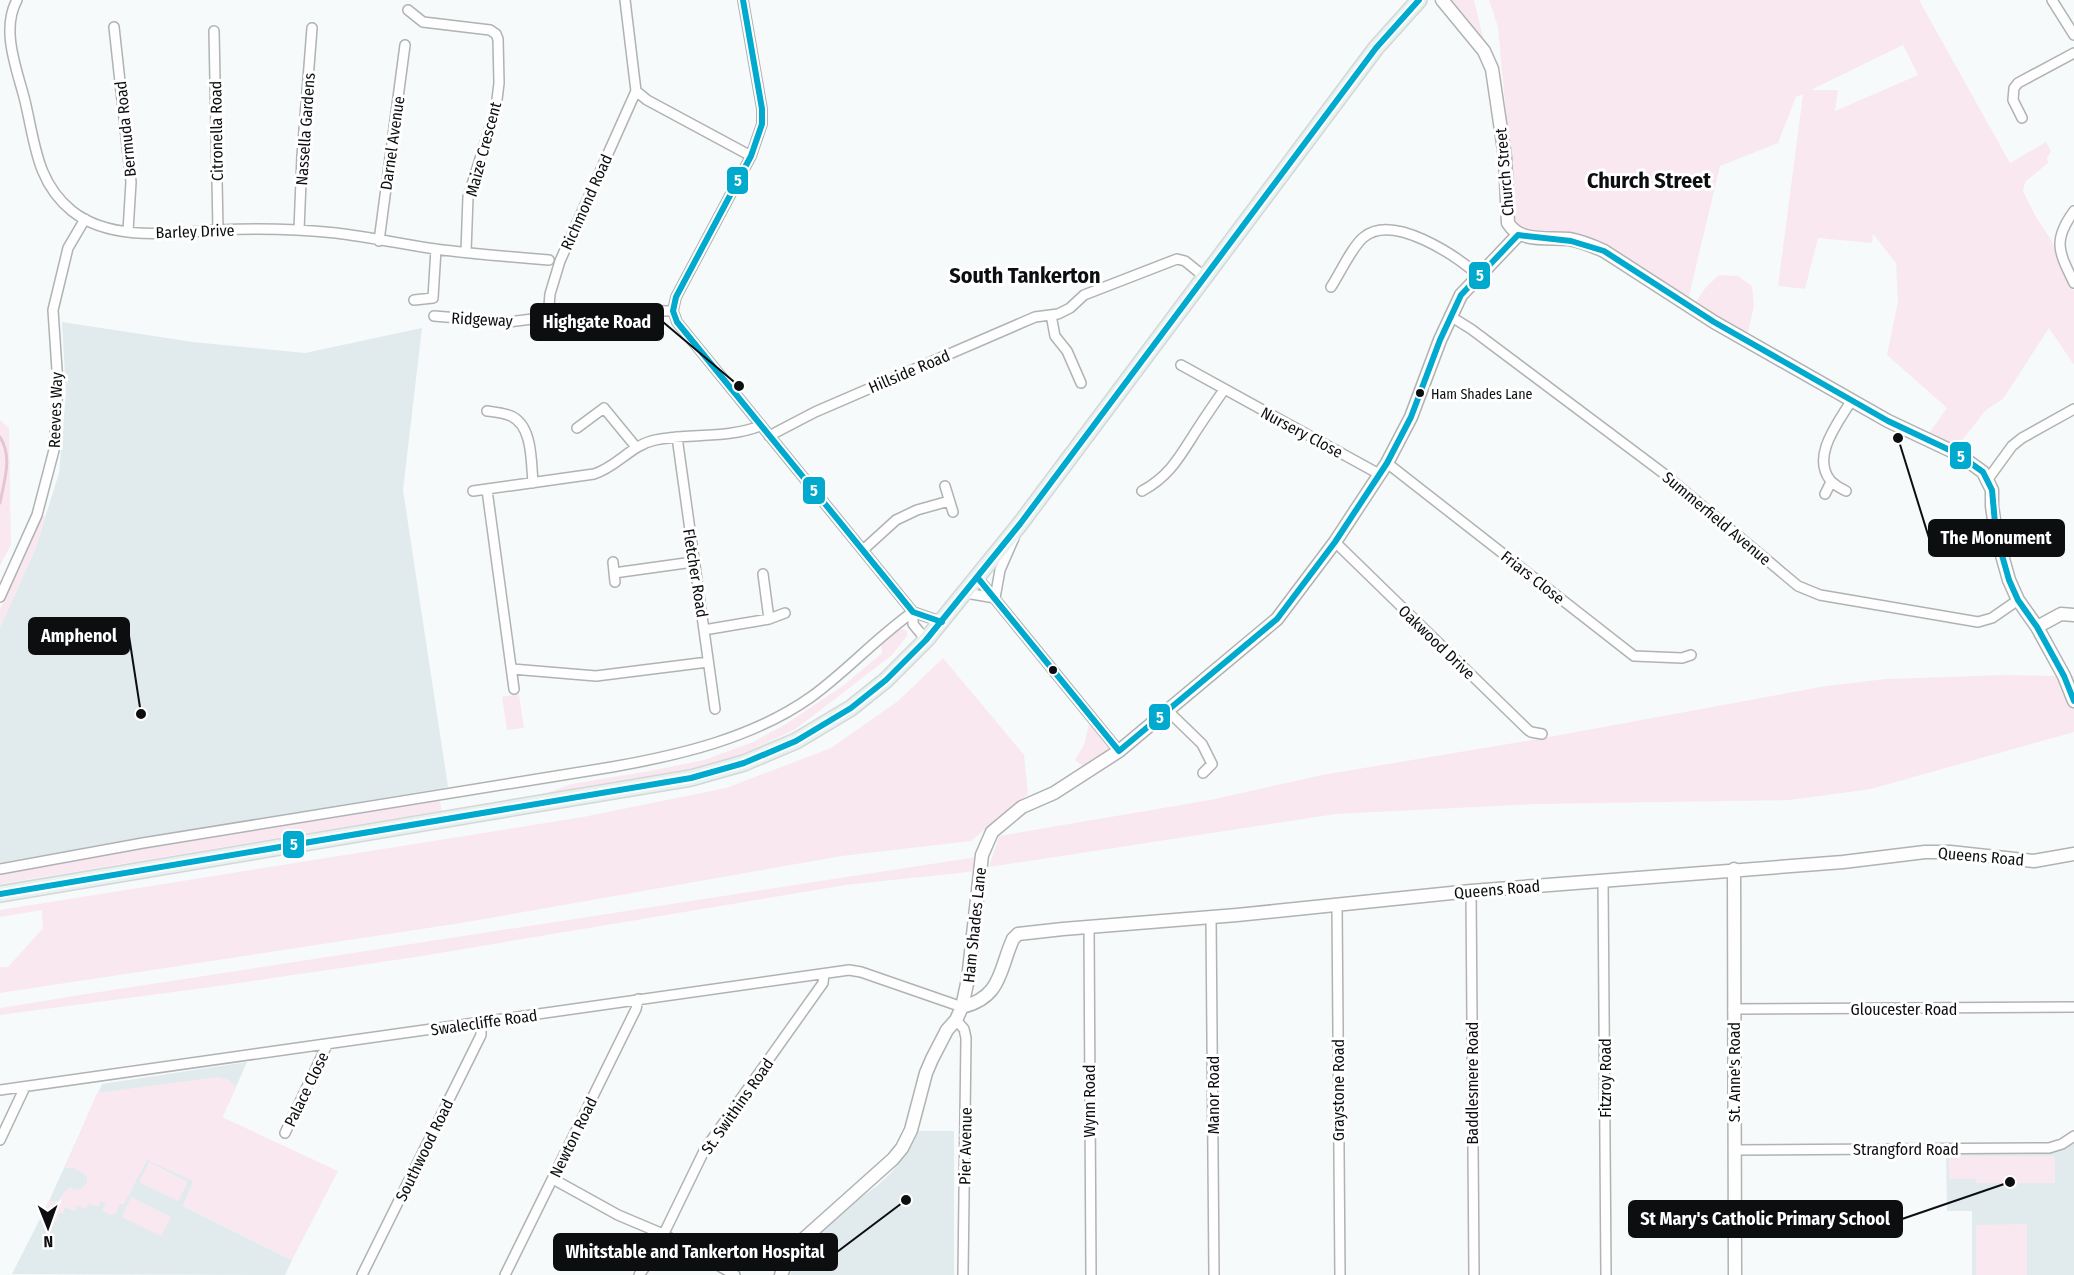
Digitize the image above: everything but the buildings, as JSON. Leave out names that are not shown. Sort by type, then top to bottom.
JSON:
[{"type":"main road","points":[[0,894],[648,786],[718,771],[744,763],[796,741],[851,708],[886,680],[926,640],[966,593],[1206,278],[1355,76],[1391,30],[1419,0]]},
{"type":"street","name":"Barley Drive","points":[[17,0],[11,10],[12,50],[37,161],[54,192],[72,211],[98,226],[160,233],[299,230],[338,233],[436,249],[549,260]]},
{"type":"street","points":[[625,0],[636,91],[647,100],[751,156]]},
{"type":"street","points":[[743,0],[762,109],[762,124],[751,156],[676,297],[674,311],[677,322],[913,612],[942,622]]},
{"type":"street","name":"Church Street","points":[[1442,0],[1484,51],[1492,69],[1504,157],[1508,224],[1514,232],[1518,235],[1569,239],[1587,243],[1605,251],[1714,322],[1851,401],[1958,454],[1977,466],[1988,478]]},
{"type":"street","points":[[2052,0],[2074,35]]},
{"type":"street","name":"Maize Crescent","points":[[408,10],[423,22],[490,30],[496,34],[498,39],[499,83],[496,108],[468,197],[466,252]]},
{"type":"street","name":"Bermuda Road","points":[[114,27],[131,182],[128,231]]},
{"type":"street","name":"Nassella Gardens","points":[[299,230],[312,28]]},
{"type":"street","name":"Citronella Road","points":[[214,31],[218,230]]},
{"type":"street","name":"Darnel Avenue","points":[[379,241],[405,45]]},
{"type":"street","points":[[2022,118],[2013,100],[2013,88],[2018,83],[2074,53]]},
{"type":"street","name":"Richmond Road","points":[[548,318],[550,294],[560,261],[636,91]]},
{"type":"street","points":[[2074,212],[2062,230],[2059,244],[2062,259],[2074,282]]},
{"type":"street","name":"Reeves Way","points":[[0,597],[38,515],[54,450],[58,385],[53,310],[68,248],[85,219]]},
{"type":"street","points":[[1331,287],[1360,241],[1370,233],[1382,229],[1402,231],[1460,258],[1478,275]]},
{"type":"street","name":"Ham Shades Lane","points":[[782,1275],[789,1256],[799,1243],[877,1176],[902,1148],[911,1130],[926,1073],[947,1030],[956,1020],[962,1007],[968,979],[982,855],[992,832],[1022,807],[1054,793],[1119,751],[1277,619],[1335,542],[1387,463],[1411,417],[1449,316],[1461,295],[1518,235]]},
{"type":"street","points":[[414,300],[433,298],[436,249]]},
{"type":"street","name":"Hillside Road","points":[[769,436],[815,412],[1035,316],[1052,315],[1070,308],[1084,295],[1177,259],[1185,261],[1206,278]]},
{"type":"street","name":"Ridgeway","points":[[434,316],[493,322],[524,321],[605,310],[674,311]]},
{"type":"street","points":[[1052,315],[1055,336],[1068,351],[1081,383]]},
{"type":"street","name":"Summerfield Avenue","points":[[1449,316],[1471,329],[1663,473],[1798,586],[1820,595],[1978,622],[1992,618],[2018,600]]},
{"type":"street","name":"Nursery Close","points":[[1181,365],[1379,474]]},
{"type":"street","points":[[1142,490],[1155,484],[1176,463],[1224,390]]},
{"type":"street","points":[[1846,491],[1831,482],[1823,462],[1825,450],[1851,401]]},
{"type":"street","points":[[577,428],[604,408],[636,447]]},
{"type":"street","points":[[2074,409],[2022,438],[1988,478],[1992,490],[1996,534],[2009,580],[2018,600],[2037,627],[2064,676],[2074,701]]},
{"type":"street","points":[[487,411],[513,417],[521,424],[527,435],[533,483]]},
{"type":"street","points":[[472,492],[596,474],[606,470],[636,447],[652,441],[677,437],[732,434],[760,426]]},
{"type":"street","name":"Fletcher Road","points":[[677,437],[714,710]]},
{"type":"street","name":"Friars Close","points":[[1387,463],[1634,656],[1682,658],[1691,655]]},
{"type":"street","points":[[1825,494],[1831,482]]},
{"type":"street","points":[[945,486],[953,512]]},
{"type":"street","points":[[487,490],[514,689]]},
{"type":"street","points":[[863,550],[896,520],[917,510],[949,501]]},
{"type":"street","points":[[995,598],[1000,570],[1020,524]]},
{"type":"street","name":"Oakwood Drive","points":[[1335,542],[1528,730],[1542,734]]},
{"type":"street","points":[[613,562],[614,577],[693,562]]},
{"type":"street","points":[[763,574],[769,620]]},
{"type":"street","points":[[977,577],[1119,751]]},
{"type":"street","points":[[966,593],[995,598]]},
{"type":"street","points":[[913,612],[913,624],[926,640]]},
{"type":"street","points":[[0,869],[143,843],[612,767],[698,748],[763,724],[810,698],[913,612]]},
{"type":"street","points":[[704,630],[769,620],[785,613]]},
{"type":"street","points":[[2037,627],[2061,614],[2074,615]]},
{"type":"street","points":[[512,669],[596,676],[708,662]]},
{"type":"street","points":[[1168,711],[1202,744],[1212,764],[1203,773]]},
{"type":"street","name":"Queens Road","points":[[962,1007],[983,999],[992,991],[999,979],[1013,939],[1018,934],[1471,891],[1843,862],[1925,852],[1950,852],[2034,861],[2074,855]]},
{"type":"street","name":"St. Anne's Road","points":[[1734,869],[1735,1275]]},
{"type":"street","name":"Fitzroy Road","points":[[1603,880],[1606,1275]]},
{"type":"street","name":"Baddlesmere Road","points":[[1471,891],[1474,1275]]},
{"type":"street","name":"Graystone Road","points":[[1337,905],[1340,1275]]},
{"type":"street","name":"Manor Road","points":[[1211,916],[1214,1275]]},
{"type":"street","name":"Wynn Road","points":[[1089,927],[1091,1275]]},
{"type":"street","name":"Swalecliffe Road","points":[[0,1090],[849,970],[861,972],[962,1007]]},
{"type":"street","name":"St. Swithins Road","points":[[639,1275],[653,1256],[705,1149],[823,983],[824,974]]},
{"type":"street","name":"Newton Road","points":[[506,1275],[636,1009],[638,999]]},
{"type":"street","name":"Gloucester Road","points":[[1733,1009],[2074,1007]]},
{"type":"street","name":"Pier Avenue","points":[[956,1020],[964,1029],[966,1038],[963,1275]]},
{"type":"street","name":"Southwood Road","points":[[362,1275],[481,1035],[482,1023]]},
{"type":"street","name":"Palace Close","points":[[285,1133],[327,1044]]},
{"type":"street","points":[[0,1140],[25,1087]]},
{"type":"street","name":"Strangford Road","points":[[1734,1150],[2049,1148],[2062,1144],[2074,1136]]},
{"type":"street","points":[[553,1179],[618,1215],[663,1234],[735,1275]]},
{"type":"shaded area","points":[[1441,0],[1474,0],[1489,62]]},
{"type":"shaded area","points":[[1489,0],[1919,0],[2010,163],[2046,142],[2051,151],[2047,158],[2048,163],[2025,182],[2023,191],[2053,243],[2056,258],[2074,291],[2074,365],[2049,328],[2003,399],[1986,410],[1955,449],[1927,436],[1947,408],[1887,355],[1898,301],[1896,263],[1873,234],[1872,243],[1818,238],[1805,289],[1778,286],[1803,94],[1796,97],[1778,143],[1720,166],[1688,300],[1582,236],[1523,229],[1516,221],[1498,27]],"holes":[[[1903,45],[1918,75],[1835,111],[1838,90],[1811,90]]]},
{"type":"shaded area","points":[[1719,275],[1738,276],[1752,286],[1754,306],[1746,341],[1692,307],[1706,287]]},
{"type":"shaded area","points":[[62,322],[193,342],[305,353],[422,328],[403,490],[448,787],[0,863],[0,627],[35,550],[59,473],[66,394]]},
{"type":"shaded area","points":[[0,420],[9,428],[11,545],[0,565]]},
{"type":"shaded area","points":[[46,516],[35,550],[0,627],[0,609],[41,517]]},
{"type":"shaded area","points":[[902,629],[907,631],[907,636],[892,655],[794,730],[743,754],[688,771],[523,801],[572,784],[704,760],[753,742],[786,724],[844,685],[882,653],[881,644],[896,631]]},
{"type":"shaded area","points":[[943,658],[1024,755],[1028,794],[971,841],[842,856],[461,923],[0,993],[0,967],[8,967],[43,928],[42,910],[0,917],[0,910],[583,817],[726,788],[831,748],[898,701]]},
{"type":"shaded area","points":[[2003,675],[2074,676],[2074,732],[1871,789],[1790,800],[1537,804],[1336,814],[989,867],[999,836],[1210,800],[1322,775],[1538,739],[1826,686],[1886,679]]},
{"type":"shaded area","points":[[519,694],[524,728],[507,730],[502,697]]},
{"type":"shaded area","points":[[1089,724],[1109,748],[1108,752],[1085,768],[1075,760],[1084,745]]},
{"type":"shaded area","points":[[439,797],[442,811],[0,884],[0,871]]},
{"type":"shaded area","points":[[977,857],[977,871],[846,885],[416,957],[0,1015],[0,1008],[80,995]]},
{"type":"shaded area","points":[[247,1062],[183,1206],[292,1260],[285,1275],[12,1274],[49,1201],[102,1084]]},
{"type":"shaded area","points":[[218,1077],[229,1080],[236,1088],[222,1117],[338,1171],[292,1260],[183,1206],[193,1181],[147,1160],[124,1204],[120,1204],[116,1213],[112,1215],[102,1211],[106,1204],[101,1201],[98,1207],[89,1203],[86,1209],[77,1205],[75,1211],[65,1207],[56,1222],[42,1215],[49,1201],[59,1201],[68,1188],[71,1187],[74,1190],[82,1188],[87,1183],[87,1177],[75,1168],[65,1168],[97,1093]]},
{"type":"shaded area","points":[[919,1131],[954,1131],[954,1275],[790,1275],[800,1253],[811,1239],[837,1215],[892,1172]]},
{"type":"shaded area","points":[[2074,1143],[2074,1275],[1972,1275],[1972,1211],[1947,1211],[1946,1153],[2050,1152]]},
{"type":"shaded area","points":[[1949,1156],[2055,1156],[2055,1183],[1976,1183],[1976,1179],[1949,1179]]},
{"type":"shaded area","points":[[149,1162],[188,1182],[178,1201],[139,1182]]},
{"type":"shaded area","points":[[131,1197],[171,1217],[161,1236],[122,1217]]},
{"type":"shaded area","points":[[2027,1224],[2027,1275],[1976,1275],[1976,1225]]},
{"type":"waterway","points":[[0,437],[7,461],[0,503]]},
{"type":"transit line","name":"5","points":[[743,0],[762,109],[762,124],[751,156],[676,297],[673,311],[677,322],[913,612],[942,622]]},
{"type":"transit line","name":"5","points":[[0,894],[691,778],[744,763],[796,741],[851,708],[886,680],[926,640],[1020,524],[1376,48],[1419,0]]},
{"type":"transit line","name":"5","points":[[977,577],[1119,751],[1277,619],[1335,542],[1387,463],[1411,417],[1440,340],[1461,295],[1518,235],[1571,241],[1604,251],[1714,322],[1888,421],[1958,454],[1983,472],[1992,490],[1996,534],[2009,580],[2018,600],[2037,627],[2064,676],[2074,701]]},
{"type":"place","name":"Highgate Road","points":[[739,386]]},
{"type":"place","name":"Ham Shades Lane","points":[[1420,393]]},
{"type":"place","name":"The Monument","points":[[1898,438]]},
{"type":"place","name":"Amphenol","points":[[141,714]]},
{"type":"place","name":"St Mary's Catholic Primary School","points":[[2010,1182]]},
{"type":"place","name":"Whitstable and Tankerton Hospital","points":[[906,1200]]},
{"type":"district","name":"Church Street","points":[[1649,180]]},
{"type":"district","name":"South Tankerton","points":[[1025,275]]}]
